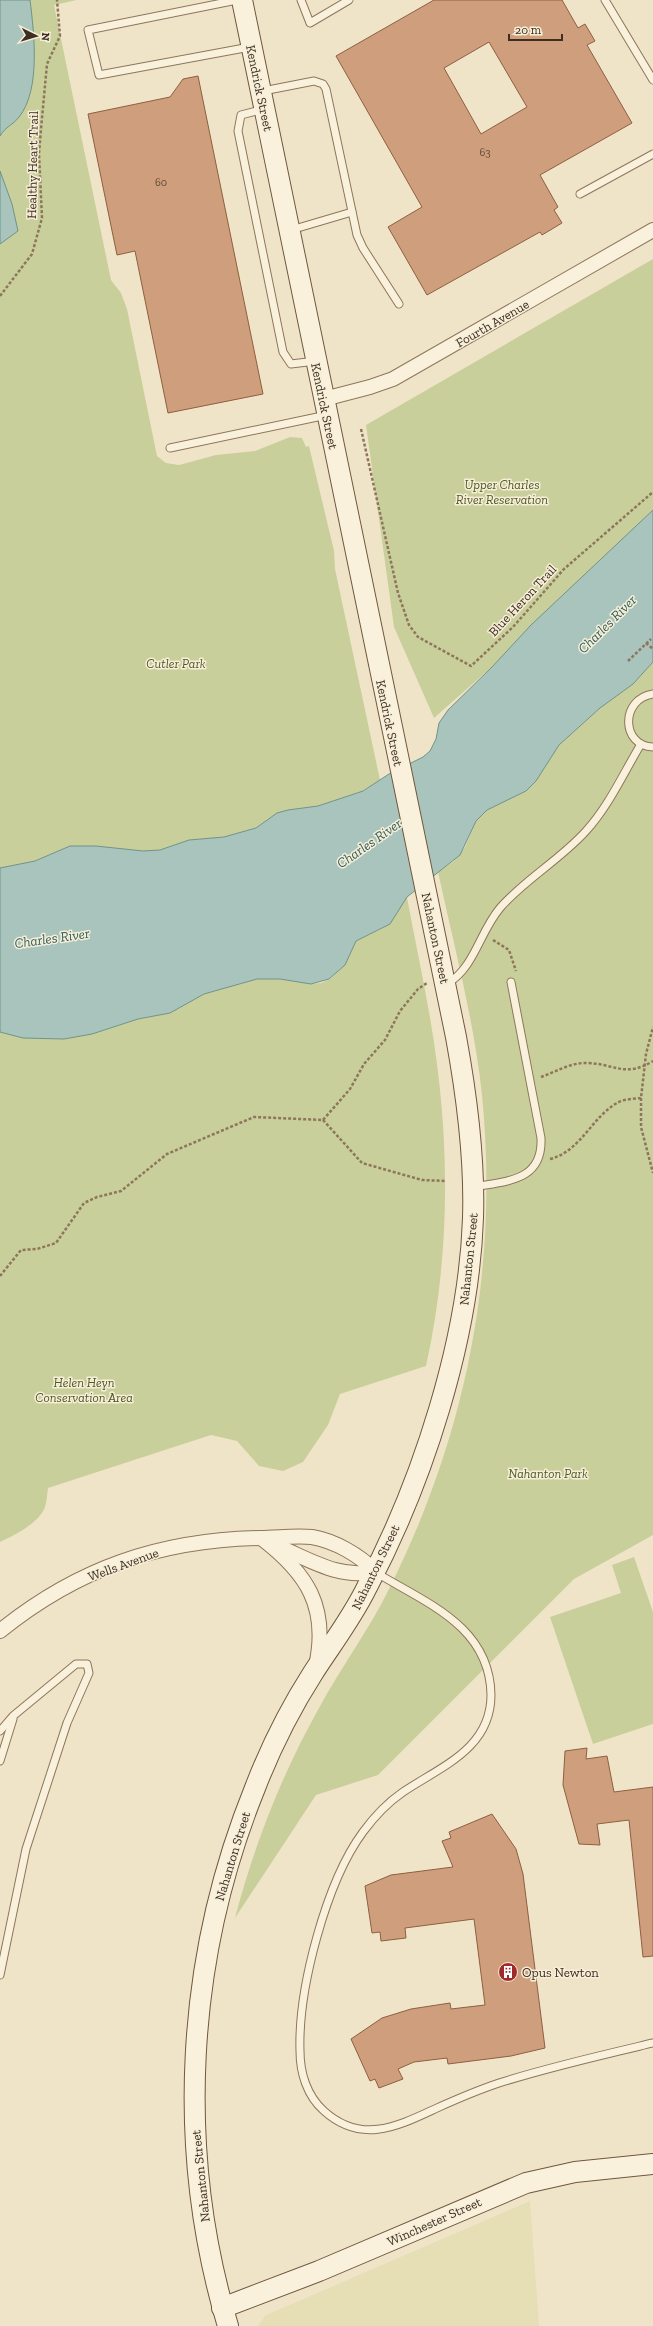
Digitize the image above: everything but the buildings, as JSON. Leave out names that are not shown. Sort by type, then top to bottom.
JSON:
[{"type":"main road","name":"Kendrick Street","points":[[242,0],[408,812]]},
{"type":"main road","name":"Nahanton Street","points":[[225,2317],[206,2233],[196,2156],[194,2074],[203,1976],[222,1884],[246,1811],[272,1748],[314,1671],[353,1612],[375,1571],[413,1484],[451,1362],[468,1279],[472,1235],[473,1187],[467,1096],[444,978],[408,812]]},
{"type":"main road","name":"Winchester Street","points":[[225,2317],[319,2271],[526,2182],[575,2172],[653,2164]]},
{"type":"street","name":"Fourth Avenue","points":[[326,407],[403,374],[653,230]]},
{"type":"street","name":"Wells Avenue","points":[[0,1631],[53,1594],[78,1580],[118,1563],[165,1549],[196,1542],[304,1537],[320,1540],[356,1555],[375,1571]]},
{"type":"street","name":"Wells Avenue","points":[[260,1538],[344,1574],[359,1574],[375,1571]]},
{"type":"street","points":[[260,1538],[296,1568],[307,1583],[314,1599],[318,1617],[319,1638],[314,1671]]},
{"type":"lane","points":[[237,0],[88,30],[99,75],[252,47]]},
{"type":"lane","points":[[300,0],[310,23],[349,0]]},
{"type":"lane","points":[[605,0],[653,80]]},
{"type":"lane","points":[[316,361],[291,364],[283,352],[238,131],[241,115],[263,100],[314,81],[323,84],[328,93],[352,212],[360,242],[399,304]]},
{"type":"lane","points":[[580,194],[653,154]]},
{"type":"lane","points":[[289,230],[352,212]]},
{"type":"lane","points":[[170,448],[326,407]]},
{"type":"lane","points":[[653,694],[644,696],[637,700],[628,715],[630,732],[642,744],[653,747]]},
{"type":"lane","points":[[444,978],[463,972],[483,935],[505,903],[587,830],[642,744]]},
{"type":"lane","points":[[473,1187],[520,1176],[533,1169],[540,1158],[541,1138],[511,982]]},
{"type":"lane","points":[[375,1571],[449,1617],[470,1635],[480,1649],[486,1666],[490,1702],[485,1725],[472,1746],[452,1762],[402,1792],[385,1807],[355,1845],[335,1883],[309,1973],[301,2019],[301,2067],[311,2096],[319,2107],[341,2124],[355,2128],[383,2130],[407,2122],[497,2084],[653,2043]]},
{"type":"lane","points":[[0,1731],[14,1716],[76,1664],[87,1664],[89,1674],[67,1723],[26,1849],[0,1969],[0,1975]]},
{"type":"lane","points":[[0,1761],[14,1716]]},
{"type":"path","name":"Healthy Heart Trail","points":[[0,296],[32,254],[42,218],[39,154],[47,64],[60,36],[57,0]]},
{"type":"path","name":"Blue Heron Trail","points":[[361,429],[398,593],[409,625],[418,637],[471,666],[513,627],[564,569],[653,492]]},
{"type":"path","points":[[628,661],[651,639]]},
{"type":"path","points":[[646,643],[653,650]]},
{"type":"path","points":[[483,935],[508,950],[516,972],[511,982]]},
{"type":"path","points":[[322,1120],[350,1089],[364,1064],[385,1040],[400,1011],[418,989],[444,978]]},
{"type":"path","points":[[653,1027],[646,1054],[641,1098],[641,1127],[653,1174]]},
{"type":"path","points":[[530,1081],[569,1065],[588,1063],[625,1071],[645,1066],[653,1061]]},
{"type":"path","points":[[540,1158],[556,1158],[570,1149],[596,1119],[618,1102],[641,1098]]},
{"type":"path","points":[[0,1276],[21,1250],[37,1249],[56,1243],[84,1204],[97,1197],[121,1191],[167,1154],[254,1117],[322,1120],[362,1163],[422,1180],[446,1180]]},
{"type":"shaded area","points":[[530,2201],[539,2326],[258,2326],[265,2316],[271,2313]]},
{"type":"green space","name":"Cutler Park","points":[[0,0],[77,0],[54,5],[111,280],[121,293],[127,309],[157,456],[166,463],[179,465],[216,455],[255,451],[290,437],[302,438],[306,447],[309,446],[334,551],[335,569],[380,780],[362,791],[318,806],[277,813],[256,828],[224,837],[189,840],[160,850],[143,851],[96,846],[70,846],[35,861],[0,868]]},
{"type":"green space","name":"Upper Charles River Reservation","points":[[653,259],[653,525],[434,718],[394,627],[366,425]]},
{"type":"green space","name":"Nahanton Park","points":[[653,662],[653,1535],[574,1579],[378,1775],[316,1795],[235,1918],[260,1837],[293,1758],[328,1693],[381,1604],[416,1530],[439,1470],[457,1410],[471,1348],[481,1286],[486,1223],[486,1159],[482,1095],[469,1011],[438,872],[454,861],[465,847],[476,821],[487,810],[526,791],[559,745],[600,708],[633,684]]},
{"type":"green space","name":"Helen Heyn Conservation Area","points":[[407,897],[434,1043],[444,1140],[445,1216],[443,1254],[439,1291],[426,1366],[340,1394],[328,1425],[303,1462],[283,1471],[259,1466],[237,1441],[211,1435],[48,1488],[45,1507],[38,1518],[26,1528],[0,1542],[0,1032],[23,1038],[64,1039],[92,1034],[138,1019],[170,1013],[204,994],[257,979],[280,979],[311,984],[321,983],[330,979],[345,965],[356,941],[383,928]]},
{"type":"green space","points":[[634,1557],[653,1612],[653,1724],[593,1744],[550,1617],[621,1593],[612,1565]]},
{"type":"water","points":[[0,0],[30,0],[34,60],[31,92],[26,106],[17,120],[0,136]]},
{"type":"water","points":[[0,171],[12,204],[18,231],[0,244]]},
{"type":"water","name":"Charles River","points":[[653,510],[653,662],[633,684],[600,708],[559,745],[536,781],[526,791],[487,810],[476,821],[460,855],[407,897],[390,924],[356,941],[345,965],[329,979],[311,984],[280,979],[257,979],[204,994],[170,1013],[138,1019],[92,1034],[64,1039],[23,1038],[0,1032],[0,868],[35,861],[70,846],[96,846],[143,851],[160,850],[189,840],[224,837],[256,828],[277,813],[318,806],[363,791],[389,774],[423,757],[430,751],[436,739],[439,723],[448,710],[492,667],[531,625]]},
{"type":"place","name":"Opus Newton","points":[[508,1972]]}]
